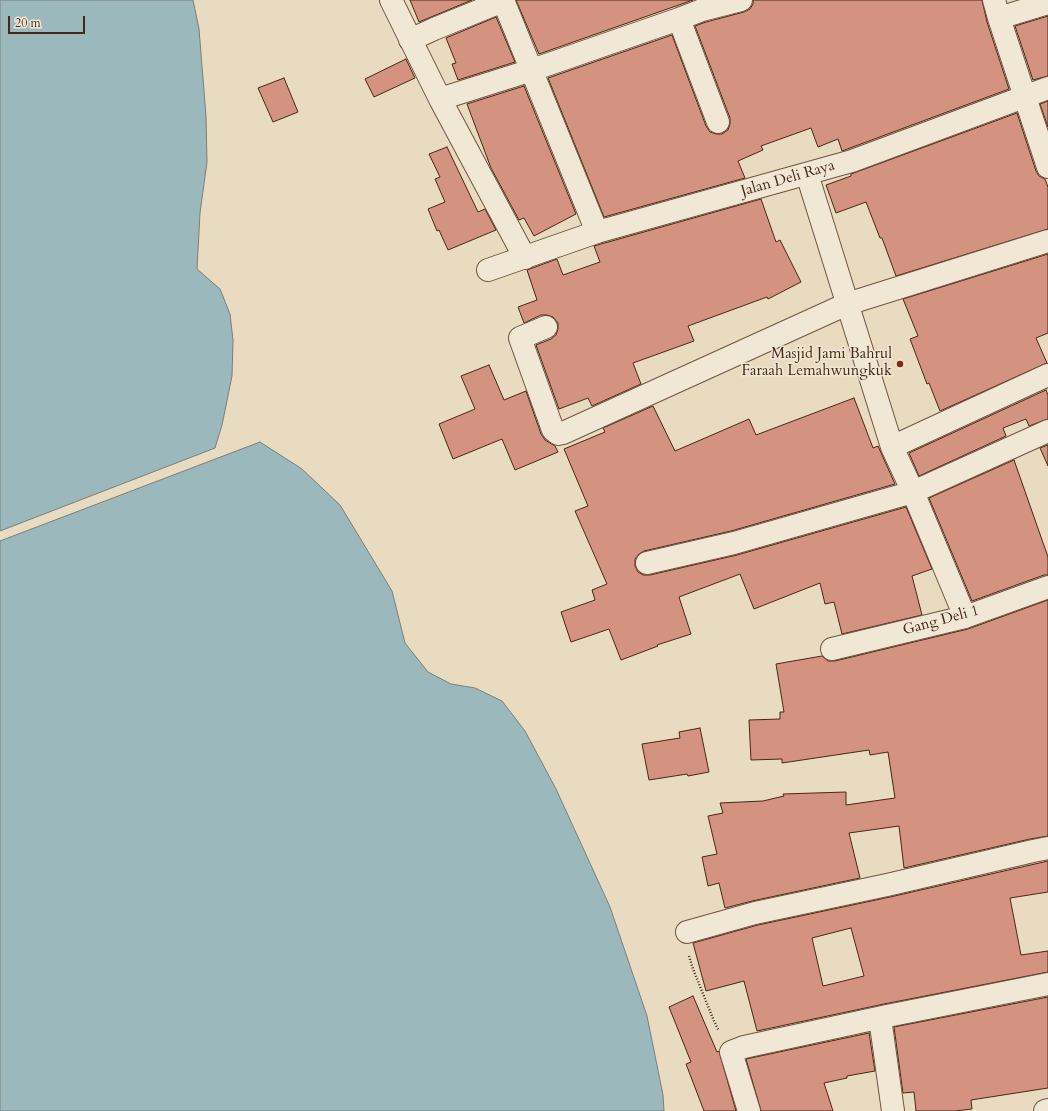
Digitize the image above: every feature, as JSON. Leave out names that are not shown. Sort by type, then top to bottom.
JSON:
[{"type":"street","points":[[390,0],[440,99],[525,258]]},
{"type":"street","points":[[440,99],[532,70],[702,10],[742,0]]},
{"type":"street","points":[[410,40],[503,1],[598,232]]},
{"type":"street","points":[[1048,4],[996,9],[1048,167]]},
{"type":"street","points":[[679,19],[718,122]]},
{"type":"street","name":"Jalan Deli Raya","points":[[488,270],[598,232],[852,161],[1048,88]]},
{"type":"street","points":[[807,174],[892,447],[913,492],[965,616]]},
{"type":"street","points":[[546,327],[520,338],[553,430],[558,434],[847,304],[1048,241]]},
{"type":"street","points":[[892,447],[1048,375]]},
{"type":"street","points":[[647,563],[734,543],[913,492],[1048,431]]},
{"type":"street","name":"Gang Deli 1","points":[[832,649],[965,616],[1048,587]]},
{"type":"street","points":[[687,932],[755,913],[887,885],[1048,848]]},
{"type":"street","points":[[749,1111],[731,1052],[744,1047],[1048,984]]},
{"type":"street","points":[[880,1018],[893,1111]]},
{"type":"path","points":[[687,932],[686,942],[693,969],[714,1021],[731,1052]]},
{"type":"water","points":[[0,0],[193,0],[199,29],[206,116],[207,162],[200,213],[197,269],[220,289],[230,314],[233,340],[232,376],[222,425],[215,448],[0,531]]},
{"type":"water","points":[[260,442],[302,469],[340,505],[392,591],[405,643],[428,672],[451,684],[475,688],[502,701],[525,731],[556,789],[610,907],[647,1016],[663,1095],[664,1111],[0,1111],[0,541]]},
{"type":"building","points":[[410,0],[472,0],[419,22]]},
{"type":"building","points":[[516,0],[693,0],[539,54]]},
{"type":"building","points":[[753,0],[982,0],[987,22],[1009,89],[842,151],[838,139],[818,147],[811,128],[761,146],[763,150],[738,161],[745,178],[604,217],[548,78],[672,35],[706,126],[710,132],[722,134],[728,130],[730,118],[695,26],[744,12],[750,9],[753,4]]},
{"type":"building","points":[[1048,16],[1048,76],[1033,80],[1015,26]]},
{"type":"building","points":[[496,17],[515,62],[458,80],[452,64],[456,63],[446,38]]},
{"type":"building","points":[[406,59],[415,78],[374,97],[365,79]]},
{"type":"building","points":[[284,78],[298,112],[273,122],[258,88]]},
{"type":"building","points":[[524,86],[576,214],[534,236],[524,218],[519,220],[491,168],[467,104]]},
{"type":"building","points":[[1048,101],[1048,127],[1040,104]]},
{"type":"building","points":[[1017,113],[1036,171],[1039,176],[1045,179],[1048,187],[1048,229],[896,276],[882,238],[880,238],[866,202],[836,213],[826,185],[851,176],[851,174]]},
{"type":"building","points":[[447,147],[478,212],[485,209],[496,230],[448,250],[439,230],[437,231],[428,209],[445,202],[435,179],[440,177],[429,154]]},
{"type":"building","points":[[761,199],[776,242],[780,240],[801,282],[768,299],[767,297],[688,326],[694,341],[633,363],[641,384],[592,406],[588,398],[559,409],[536,345],[551,339],[556,335],[558,323],[553,317],[541,315],[524,323],[518,307],[537,300],[527,270],[557,259],[563,275],[600,262],[594,246]]},
{"type":"building","points":[[1048,254],[1048,333],[1036,338],[1047,363],[940,411],[929,383],[927,384],[910,339],[918,336],[903,299]]},
{"type":"building","points":[[489,365],[504,400],[526,391],[541,434],[545,440],[555,446],[558,452],[515,470],[502,439],[453,459],[439,424],[475,409],[461,376]]},
{"type":"building","points":[[1046,390],[1048,395],[1048,419],[1029,426],[1026,419],[1003,428],[1006,436],[919,476],[909,453]]},
{"type":"building","points":[[854,398],[873,448],[878,446],[895,484],[731,531],[644,551],[635,559],[635,566],[638,572],[643,575],[650,575],[737,555],[906,507],[932,569],[912,576],[922,615],[842,634],[834,602],[825,604],[820,583],[754,609],[740,574],[679,597],[691,634],[657,645],[658,646],[621,660],[609,629],[571,642],[561,612],[595,600],[592,590],[607,584],[575,511],[588,506],[564,449],[605,432],[603,428],[653,406],[675,451],[749,419],[756,435]]},
{"type":"building","points":[[1048,445],[1048,466],[1040,448]]},
{"type":"building","points":[[1014,460],[1048,557],[1048,575],[1044,575],[972,601],[929,498]]},
{"type":"building","points":[[1048,600],[1048,836],[904,868],[899,826],[849,833],[860,878],[725,908],[719,883],[708,886],[702,857],[717,854],[708,816],[723,813],[720,803],[763,801],[784,796],[783,794],[846,792],[846,805],[895,798],[888,752],[870,755],[869,750],[782,763],[782,759],[751,760],[749,720],[780,719],[780,712],[784,712],[776,664],[822,656],[828,661],[835,661],[968,629]]},
{"type":"building","points":[[700,728],[709,772],[649,780],[642,744],[680,738],[679,732]]},
{"type":"building","points":[[1048,861],[1048,892],[1010,898],[1021,955],[1048,951],[1048,972],[884,1004],[757,1031],[744,981],[706,991],[693,943],[758,925]],"holes":[[[851,928],[864,976],[823,986],[812,938]]]},
{"type":"building","points":[[693,996],[717,1052],[719,1051],[736,1111],[704,1111],[686,1064],[691,1062],[669,1007]]},
{"type":"building","points":[[1048,997],[1048,1088],[971,1100],[972,1109],[955,1111],[916,1111],[914,1092],[903,1093],[894,1027]]},
{"type":"building","points":[[869,1033],[875,1071],[847,1076],[847,1078],[824,1083],[833,1111],[761,1111],[746,1059]]},
{"type":"place","name":"Masjid Jami Bahrul Faraah Lemahwungkuk","points":[[900,364]]}]
